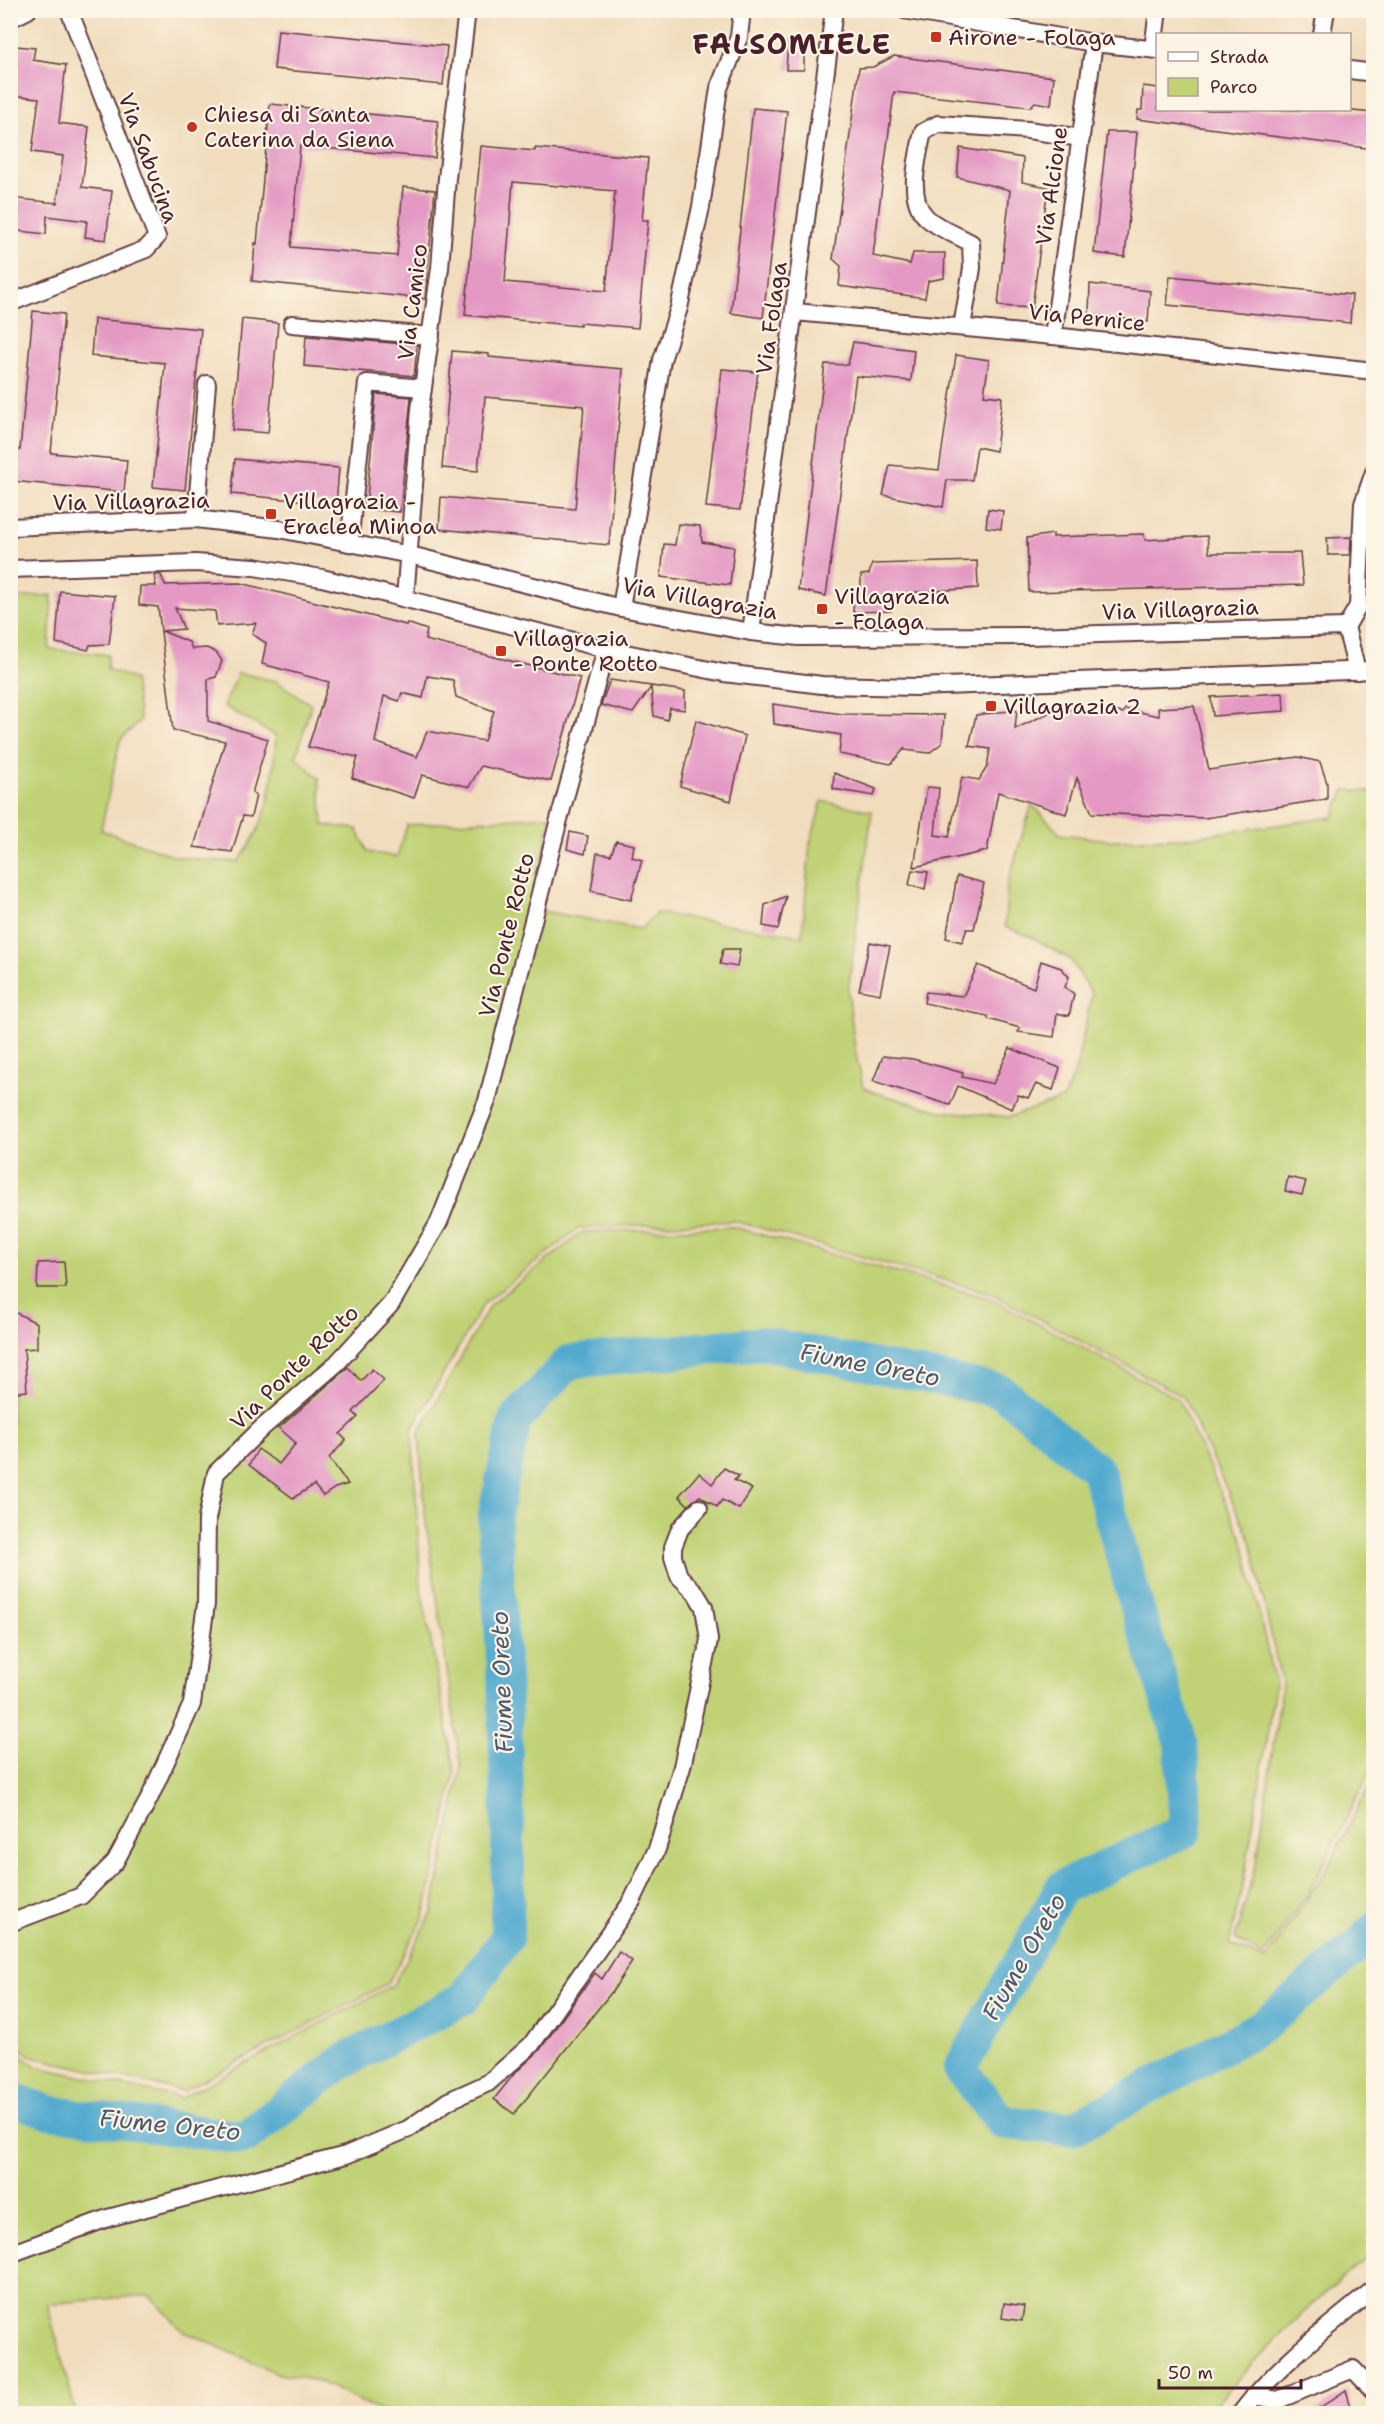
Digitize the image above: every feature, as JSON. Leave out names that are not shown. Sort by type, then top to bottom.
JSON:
[{"type":"street","points":[[10,19],[28,10]]},
{"type":"street","name":"Via Sabucina","points":[[10,303],[146,249],[157,237],[69,10]]},
{"type":"street","name":"Via Camico","points":[[405,599],[423,388],[440,268],[447,178],[467,10]]},
{"type":"street","points":[[621,608],[662,360],[679,308],[701,207],[720,88],[739,37],[742,10]]},
{"type":"street","name":"Via Folaga","points":[[751,632],[834,10]]},
{"type":"street","points":[[904,10],[1094,43],[1155,49]]},
{"type":"street","points":[[1156,33],[1158,10]]},
{"type":"street","points":[[1322,33],[1326,10]]},
{"type":"street","name":"Via Alcione","points":[[1053,336],[1094,43]]},
{"type":"street","points":[[1351,70],[1374,73]]},
{"type":"street","points":[[962,327],[972,268],[971,243],[926,218],[916,203],[916,164],[923,132],[938,124],[1028,130],[1081,138]]},
{"type":"street","name":"Via Pernice","points":[[795,312],[1053,336],[1374,371]]},
{"type":"street","points":[[292,324],[431,336]]},
{"type":"street","points":[[349,543],[368,383],[423,388]]},
{"type":"street","points":[[196,519],[207,384]]},
{"type":"street","points":[[10,569],[195,563],[254,567],[322,578],[606,649],[724,673],[822,685],[917,687],[1365,671],[1346,627],[1358,606],[1363,504],[1374,472]]},
{"type":"street","name":"Via Villagrazia","points":[[10,527],[196,519],[279,529],[410,555],[621,608],[751,632],[799,638],[1029,636],[1346,627]]},
{"type":"street","name":"Via Ponte Rotto","points":[[10,1923],[81,1896],[115,1862],[149,1799],[192,1704],[206,1604],[207,1519],[216,1473],[262,1428],[337,1364],[391,1304],[439,1222],[487,1101],[558,820],[606,649]]},
{"type":"street","points":[[10,2254],[108,2218],[346,2154],[408,2128],[448,2101],[488,2083],[531,2045],[632,1901],[657,1849],[682,1767],[709,1640],[704,1607],[679,1576],[673,1557],[680,1529],[699,1508]]},
{"type":"street","points":[[1240,2414],[1254,2396],[1315,2338],[1374,2289]]},
{"type":"street","points":[[1254,2396],[1278,2400],[1353,2369],[1374,2391]]},
{"type":"green space","points":[[52,595],[49,649],[108,655],[107,669],[134,679],[140,721],[120,740],[101,830],[174,856],[238,862],[249,847],[263,817],[271,787],[276,736],[224,706],[238,673],[276,681],[311,705],[296,757],[319,778],[323,825],[357,829],[368,852],[397,857],[407,825],[551,816],[535,893],[542,911],[641,929],[656,913],[802,936],[810,844],[822,801],[872,811],[848,990],[855,1050],[863,1087],[876,1093],[940,1111],[1009,1117],[1063,1099],[1076,1069],[1092,994],[1071,960],[1032,937],[1005,927],[1007,885],[1032,804],[1060,834],[1109,840],[1184,838],[1333,817],[1345,790],[1373,792],[1373,1766],[1310,1890],[1263,1956],[1235,1939],[1257,1860],[1282,1685],[1251,1541],[1183,1396],[991,1293],[735,1221],[579,1228],[484,1303],[412,1429],[421,1588],[455,1771],[424,1917],[388,1983],[183,2091],[33,2057],[11,2041],[11,598]]},
{"type":"green space","points":[[734,1227],[992,1299],[1178,1399],[1243,1541],[1275,1685],[1244,1879],[1229,1944],[1265,1960],[1325,1873],[1373,1778],[1373,2254],[1286,2329],[1209,2413],[384,2413],[318,2381],[279,2374],[183,2331],[149,2295],[47,2304],[76,2413],[11,2413],[10,2048],[38,2067],[181,2098],[393,1985],[432,1913],[461,1768],[425,1514],[419,1433],[490,1305],[583,1232]]},
{"type":"building","points":[[278,30],[447,46],[443,85],[274,69]]},
{"type":"building","points":[[788,41],[804,41],[804,70],[786,70]]},
{"type":"building","points":[[16,46],[35,48],[33,60],[66,65],[59,123],[89,127],[82,187],[112,191],[106,240],[85,237],[87,221],[47,216],[46,234],[10,230],[10,198],[57,203],[63,156],[32,152],[39,98],[10,95]]},
{"type":"building","points":[[894,56],[1054,77],[1051,105],[1035,102],[1030,107],[894,92],[873,256],[910,264],[913,253],[945,253],[944,278],[928,281],[925,298],[839,286],[841,266],[833,259],[859,68],[873,67]]},
{"type":"building","points":[[1143,86],[1156,88],[1156,111],[1351,111],[1374,113],[1374,149],[1137,119],[1138,110],[1142,110]]},
{"type":"building","points":[[270,104],[438,121],[435,158],[300,146],[291,247],[397,256],[403,187],[435,190],[425,299],[252,281]]},
{"type":"building","points":[[753,108],[787,111],[763,318],[731,313]]},
{"type":"building","points":[[1107,132],[1137,132],[1125,257],[1094,253]]},
{"type":"building","points":[[481,146],[535,151],[535,148],[648,158],[642,220],[648,220],[638,328],[580,323],[580,326],[465,315]],"holes":[[[513,182],[615,191],[606,291],[505,282]]]},
{"type":"building","points":[[960,148],[1023,158],[1022,182],[1048,187],[1032,308],[998,306],[1010,190],[957,177]]},
{"type":"building","points":[[1170,276],[1352,295],[1350,323],[1167,305]]},
{"type":"building","points":[[1090,284],[1150,291],[1148,322],[1089,314]]},
{"type":"building","points":[[33,311],[64,314],[51,453],[127,460],[124,492],[12,481],[15,450],[20,450]]},
{"type":"building","points":[[94,319],[201,329],[185,490],[153,487],[165,363],[91,356]]},
{"type":"building","points":[[242,319],[278,323],[268,433],[232,430]]},
{"type":"building","points":[[306,336],[417,345],[414,376],[304,366]]},
{"type":"building","points":[[853,342],[914,350],[911,381],[856,376],[826,596],[798,590],[825,364],[848,365]]},
{"type":"building","points":[[452,351],[489,354],[489,357],[623,369],[609,545],[439,529],[441,497],[575,509],[584,406],[485,397],[478,471],[442,468]]},
{"type":"building","points":[[956,355],[989,360],[984,395],[1002,397],[996,451],[977,447],[972,480],[947,480],[943,507],[883,495],[890,465],[939,470]]},
{"type":"building","points":[[722,369],[758,372],[740,510],[706,507]]},
{"type":"building","points":[[376,394],[411,397],[400,512],[366,509]]},
{"type":"building","points":[[235,459],[339,468],[336,504],[232,494]]},
{"type":"building","points":[[988,509],[1003,511],[1001,529],[986,527]]},
{"type":"building","points":[[678,524],[700,526],[702,542],[734,547],[730,585],[661,577],[664,544],[675,545]]},
{"type":"building","points":[[1053,534],[1053,537],[1144,534],[1145,540],[1207,536],[1209,553],[1300,553],[1303,585],[1029,592],[1027,538]]},
{"type":"building","points":[[1351,537],[1350,555],[1328,555],[1327,538]]},
{"type":"building","points":[[977,561],[978,588],[891,594],[891,611],[853,612],[854,596],[861,593],[861,575],[869,574],[872,564]]},
{"type":"building","points":[[154,575],[161,575],[165,585],[241,583],[406,625],[407,623],[427,630],[425,640],[580,678],[551,781],[481,766],[469,787],[422,775],[414,798],[352,778],[358,757],[308,747],[329,682],[262,664],[266,643],[252,634],[256,623],[217,626],[215,611],[175,608],[184,629],[162,631],[189,642],[192,649],[207,648],[217,653],[222,661],[216,677],[208,679],[208,721],[268,739],[252,793],[256,795],[251,817],[243,816],[232,852],[194,847],[225,741],[173,730],[158,607],[139,605],[140,586],[156,586]],"holes":[[[427,676],[453,680],[456,697],[494,711],[484,741],[427,731],[417,757],[375,742],[384,696],[399,701],[402,693],[423,698]]]},
{"type":"building","points":[[60,591],[115,596],[109,644],[90,645],[88,650],[56,643]]},
{"type":"building","points":[[610,680],[685,691],[685,710],[670,708],[667,720],[654,716],[651,687],[633,713],[601,705]]},
{"type":"building","points":[[1283,693],[1284,711],[1213,716],[1211,697]]},
{"type":"building","points":[[773,704],[842,714],[944,715],[942,743],[929,753],[904,750],[905,748],[891,764],[839,754],[841,735],[774,724]]},
{"type":"building","points":[[1194,706],[1209,770],[1298,757],[1320,762],[1327,783],[1327,799],[1205,818],[1092,813],[1077,778],[1066,814],[998,792],[987,851],[914,867],[927,787],[939,788],[935,835],[949,837],[962,777],[979,780],[987,767],[990,749],[969,746],[976,715],[1017,710],[1015,729],[1059,708],[1112,716],[1114,711],[1123,713],[1125,709],[1159,716],[1158,708]]},
{"type":"building","points":[[696,720],[745,736],[731,801],[680,786]]},
{"type":"building","points":[[834,773],[876,789],[874,796],[833,789]]},
{"type":"building","points":[[570,832],[588,836],[585,854],[567,849]]},
{"type":"building","points":[[616,841],[634,845],[632,857],[642,860],[631,900],[591,891],[597,853],[611,855]]},
{"type":"building","points":[[912,870],[928,872],[925,889],[909,885]]},
{"type":"building","points":[[957,876],[984,883],[974,929],[967,929],[962,942],[946,938]]},
{"type":"building","points":[[786,896],[778,929],[763,926],[765,905]]},
{"type":"building","points":[[870,942],[890,946],[880,994],[859,990]]},
{"type":"building","points":[[723,949],[740,949],[737,967],[720,964]]},
{"type":"building","points":[[1041,961],[1061,968],[1069,977],[1065,987],[1074,994],[1069,1016],[1057,1013],[1054,1037],[1018,1032],[1020,1028],[988,1019],[988,1016],[924,1003],[926,992],[963,996],[978,965],[1034,988]]},
{"type":"building","points":[[1010,1048],[1060,1068],[1053,1090],[1036,1084],[1028,1098],[1018,1095],[1012,1109],[958,1086],[950,1105],[873,1081],[883,1056],[913,1059],[963,1073],[962,1077],[993,1084]]},
{"type":"building","points":[[1288,1177],[1306,1181],[1302,1195],[1285,1191]]},
{"type":"building","points":[[64,1262],[66,1288],[37,1288],[38,1263]]},
{"type":"building","points":[[10,1310],[37,1323],[37,1348],[24,1349],[27,1391],[10,1393]]},
{"type":"building","points":[[348,1367],[361,1381],[372,1369],[384,1380],[353,1412],[358,1417],[340,1434],[346,1440],[329,1458],[348,1484],[335,1488],[323,1496],[314,1485],[293,1498],[249,1465],[258,1449],[279,1464],[296,1443],[279,1428]]},
{"type":"building","points":[[724,1468],[739,1476],[734,1480],[752,1489],[739,1509],[722,1500],[717,1507],[700,1496],[688,1505],[679,1496],[699,1473],[712,1484]]},
{"type":"building","points":[[619,1952],[632,1961],[614,1989],[514,2114],[494,2099],[514,2074],[539,2051],[595,1973],[602,1979]]},
{"type":"building","points":[[1004,2303],[1024,2306],[1022,2321],[1002,2318]]},
{"type":"building","points":[[1346,2390],[1353,2414],[1311,2414]]},
{"type":"waterway","name":"Fiume Oreto","points":[[10,2098],[48,2112],[245,2138],[340,2063],[463,1999],[507,1937],[508,1838],[504,1677],[494,1518],[515,1420],[569,1362],[762,1343],[1001,1391],[1098,1471],[1139,1614],[1181,1743],[1186,1830],[1062,1887],[960,2069],[1002,2122],[1072,2129],[1264,2025],[1361,1943],[1374,1928]]},
{"type":"place","name":"Airone - Folaga","points":[[936,37]]},
{"type":"place","name":"Chiesa di Santa Caterina da Siena","points":[[192,127]]},
{"type":"place","name":"Villagrazia - Eraclea Minoa","points":[[271,514]]},
{"type":"place","name":"Villagrazia - Folaga","points":[[822,609]]},
{"type":"place","name":"Villagrazia - Ponte Rotto","points":[[501,651]]},
{"type":"place","name":"Villagrazia 2","points":[[991,706]]},
{"type":"district","name":"FALSOMIELE","points":[[792,44]]}]
